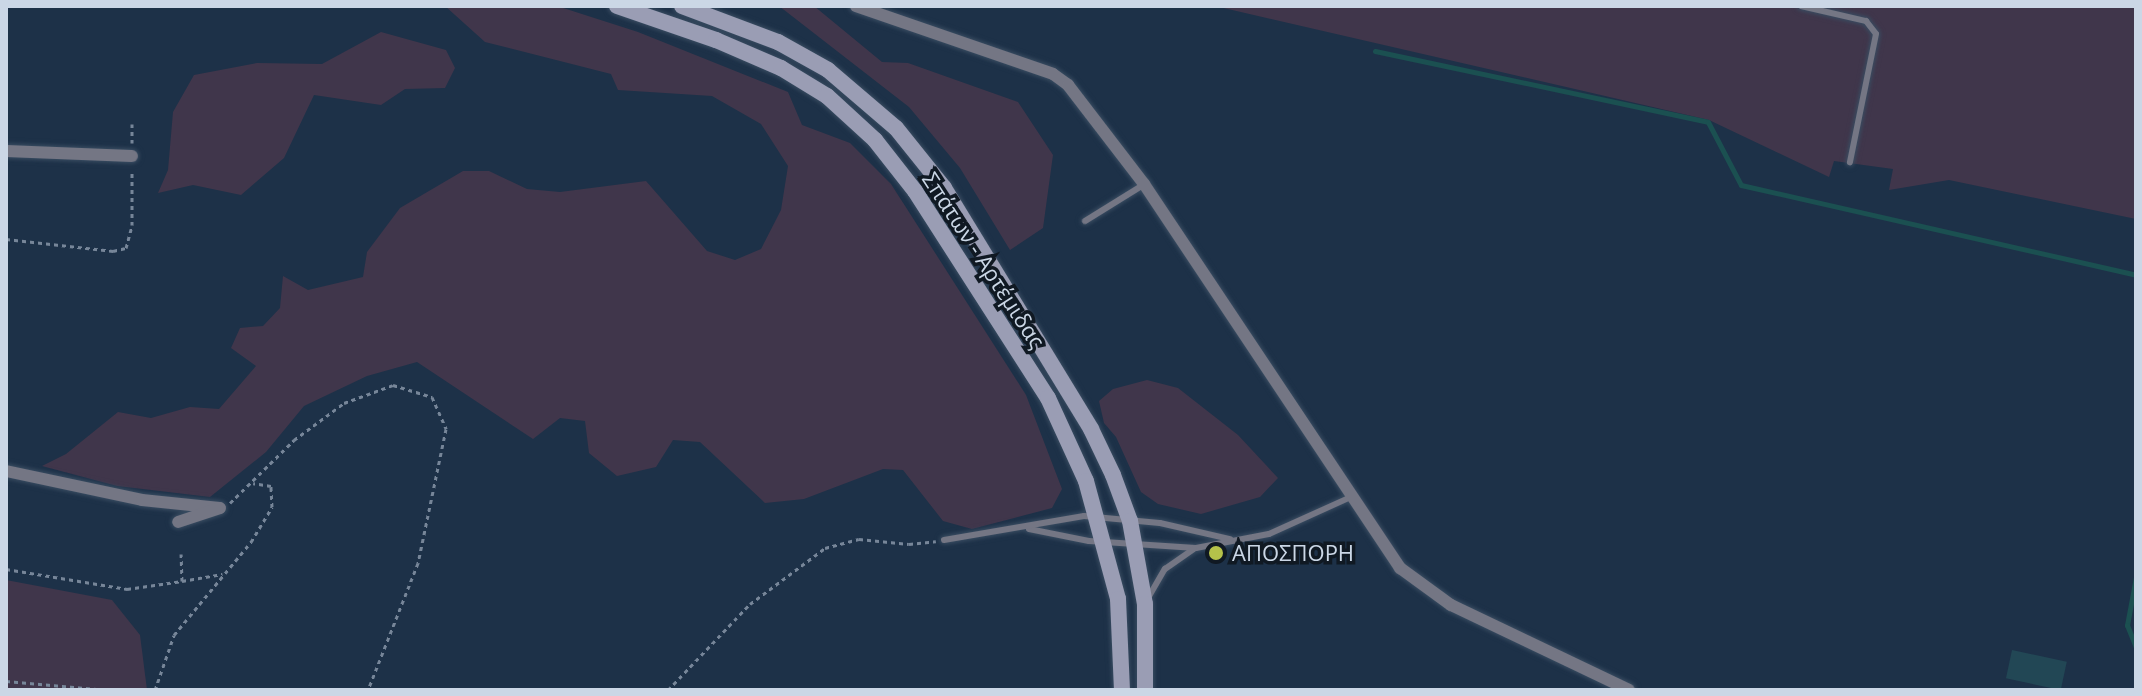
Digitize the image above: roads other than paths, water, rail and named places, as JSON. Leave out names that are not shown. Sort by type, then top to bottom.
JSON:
[{"type":"main road","name":"Σπάτων - Αρτέμιδας","points":[[617,6],[781,68],[827,96],[875,140],[915,191],[1048,398],[1099,517],[1118,599],[1122,690]]},
{"type":"main road","name":"Σπάτων - Αρτέμιδας","points":[[682,6],[778,42],[828,70],[906,139],[944,188],[1091,429],[1130,521],[1145,604],[1145,690]]},
{"type":"street","points":[[856,6],[1053,74],[1080,96],[1144,184],[1400,568],[1429,593],[1629,690]]},
{"type":"street","points":[[6,151],[132,156]]},
{"type":"street","points":[[6,471],[142,500],[220,508],[178,522]]},
{"type":"lane","points":[[1801,6],[1866,21],[1876,34],[1850,162]]},
{"type":"lane","points":[[1085,221],[1144,184]]},
{"type":"lane","points":[[1029,529],[1106,543],[1196,548],[1288,528],[1353,496]]},
{"type":"lane","points":[[944,540],[1029,529],[1065,518],[1099,517],[1234,540]]},
{"type":"lane","points":[[1145,604],[1165,569],[1196,548]]},
{"type":"waterway","points":[[1375,51],[1708,122],[1741,185],[2136,275]]},
{"type":"waterway","points":[[2136,577],[2127,625],[2136,647]]},
{"type":"place","name":"ΑΠΟΣΠΟΡΗ","points":[[1216,553]]}]
